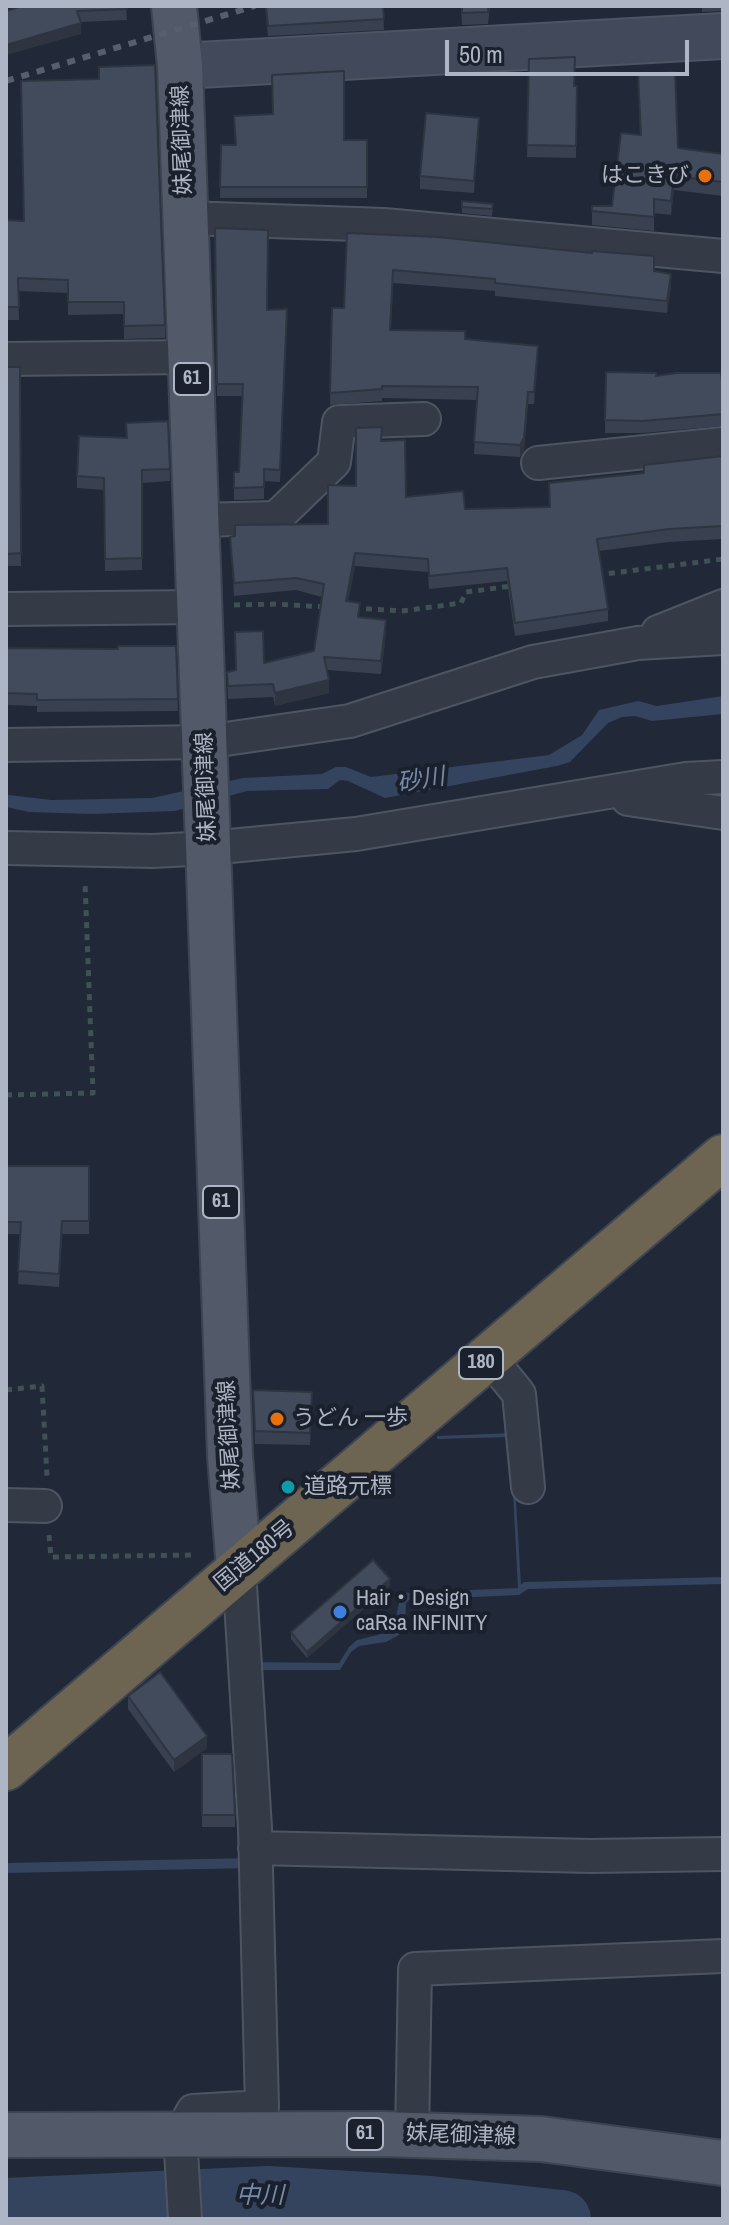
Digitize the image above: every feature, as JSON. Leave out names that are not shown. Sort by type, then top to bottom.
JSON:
[{"type":"highway","name":"国道180号","points":[[6,1768],[723,1157]]},
{"type":"main road","name":"妹尾御津線","points":[[174,6],[180,66],[186,218],[230,1456],[239,1569]]},
{"type":"main road","points":[[180,66],[723,36]]},
{"type":"main road","name":"妹尾御津線","points":[[6,2135],[180,2141],[412,2135],[541,2139],[723,2163]]},
{"type":"street","points":[[186,218],[384,225],[723,256]]},
{"type":"street","points":[[6,359],[191,357]]},
{"type":"street","points":[[197,520],[276,518],[334,462],[339,422],[424,419]]},
{"type":"street","points":[[538,463],[723,444]]},
{"type":"street","points":[[638,643],[661,630],[723,606]]},
{"type":"street","points":[[6,609],[200,607]]},
{"type":"street","points":[[6,745],[205,747],[350,721],[533,662],[638,643],[723,638]]},
{"type":"street","points":[[6,848],[153,851],[209,842],[356,834],[686,779],[723,777]]},
{"type":"street","points":[[593,794],[723,813]]},
{"type":"street","points":[[489,1357],[519,1394],[528,1487]]},
{"type":"street","points":[[6,1505],[46,1492]]},
{"type":"street","points":[[185,2219],[180,2141],[193,2111],[262,2107],[255,1858],[239,1569]]},
{"type":"street","points":[[255,1858],[723,1854]]},
{"type":"street","points":[[412,2135],[415,1969],[723,1956]]},
{"type":"path","points":[[587,576],[723,559]]},
{"type":"path","points":[[200,607],[276,604],[402,611],[461,603],[466,592],[526,584]]},
{"type":"path","points":[[6,1095],[93,1093],[85,873]]},
{"type":"path","points":[[6,1390],[42,1386],[51,1557],[211,1555],[239,1569]]},
{"type":"water","name":"砂川","points":[[723,696],[723,714],[652,721],[635,716],[622,717],[608,723],[570,762],[557,766],[385,798],[340,780],[328,789],[247,791],[175,811],[91,814],[29,812],[6,807],[6,795],[51,800],[152,798],[243,778],[322,774],[336,767],[346,767],[371,777],[549,755],[582,735],[599,710],[638,701],[657,706]]},
{"type":"water","points":[[512,1433],[521,1585],[524,1582],[723,1577],[723,1584],[528,1589],[519,1595],[409,1600],[406,1603],[405,1628],[399,1635],[386,1642],[359,1646],[351,1652],[340,1670],[255,1670],[249,1662],[339,1663],[357,1640],[393,1631],[401,1593],[518,1588],[510,1437],[437,1439],[437,1436]]},
{"type":"building","points":[[22,6],[126,6],[127,9],[77,11],[81,23],[6,45],[6,11]]},
{"type":"building","points":[[266,6],[383,6],[384,19],[268,26]]},
{"type":"building","points":[[462,6],[488,6],[488,12],[462,13]]},
{"type":"building","points":[[575,57],[576,146],[527,145],[529,59]]},
{"type":"building","points":[[155,65],[165,325],[124,326],[124,302],[68,302],[68,280],[18,278],[19,307],[7,307],[6,321],[6,220],[24,221],[21,81],[99,79],[99,67]]},
{"type":"building","points":[[344,71],[344,140],[367,140],[367,187],[220,187],[221,145],[236,145],[234,116],[273,114],[272,75]]},
{"type":"building","points":[[675,72],[678,148],[723,154],[723,182],[674,176],[671,201],[654,199],[654,217],[592,211],[592,206],[612,206],[621,133],[641,135],[638,74]]},
{"type":"building","points":[[426,113],[479,118],[474,181],[420,176]]},
{"type":"building","points":[[462,201],[493,204],[492,209],[462,207]]},
{"type":"building","points":[[215,228],[268,230],[267,310],[287,309],[280,470],[264,469],[264,487],[234,488],[234,472],[239,472],[243,384],[217,384]]},
{"type":"building","points":[[347,233],[438,237],[592,253],[654,256],[654,271],[671,274],[667,301],[495,283],[495,279],[393,270],[390,330],[465,331],[465,339],[538,346],[534,392],[528,392],[524,438],[520,445],[474,442],[478,387],[382,386],[382,389],[330,393],[332,308],[344,308]]},
{"type":"building","points":[[6,367],[20,367],[21,553],[6,554]]},
{"type":"building","points":[[606,372],[656,373],[656,376],[721,373],[723,414],[643,421],[605,420]]},
{"type":"building","points":[[168,421],[170,469],[142,470],[142,558],[105,559],[104,478],[77,476],[79,436],[127,438],[126,423]]},
{"type":"building","points":[[382,427],[381,441],[405,440],[406,497],[463,491],[465,509],[550,507],[549,483],[644,473],[644,465],[723,456],[723,526],[669,529],[597,539],[608,609],[515,623],[507,568],[429,576],[428,559],[355,553],[346,601],[360,603],[358,617],[386,620],[381,661],[324,657],[329,680],[275,693],[273,684],[228,686],[227,672],[236,670],[235,632],[263,631],[264,663],[314,651],[324,584],[296,578],[234,583],[230,537],[235,536],[235,525],[328,524],[328,485],[356,486],[356,428]]},
{"type":"building","points":[[118,646],[176,646],[178,699],[37,700],[37,694],[6,693],[6,648],[118,649]]},
{"type":"building","points":[[6,1166],[89,1166],[89,1221],[62,1221],[59,1274],[18,1271],[21,1222],[6,1222]]},
{"type":"building","points":[[253,1390],[312,1392],[310,1433],[255,1431]]},
{"type":"building","name":"Hair・Design caRsa INFINITY","points":[[373,1560],[390,1579],[307,1652],[291,1632]]},
{"type":"building","points":[[160,1672],[207,1736],[174,1760],[128,1696]]},
{"type":"building","points":[[202,1754],[232,1754],[235,1815],[202,1815]]},
{"type":"waterway","points":[[6,1868],[253,1863]]},
{"type":"waterway","name":"中川","points":[[6,2207],[268,2195],[431,2205],[562,2219]]},
{"type":"railway","points":[[6,81],[255,6]]},
{"type":"place","name":"はこきび","points":[[705,176]]},
{"type":"place","name":"うどん 一歩","points":[[277,1419]]},
{"type":"place","name":"道路元標","points":[[288,1487]]},
{"type":"place","name":"Hair・Design caRsa INFINITY","points":[[340,1612]]}]
